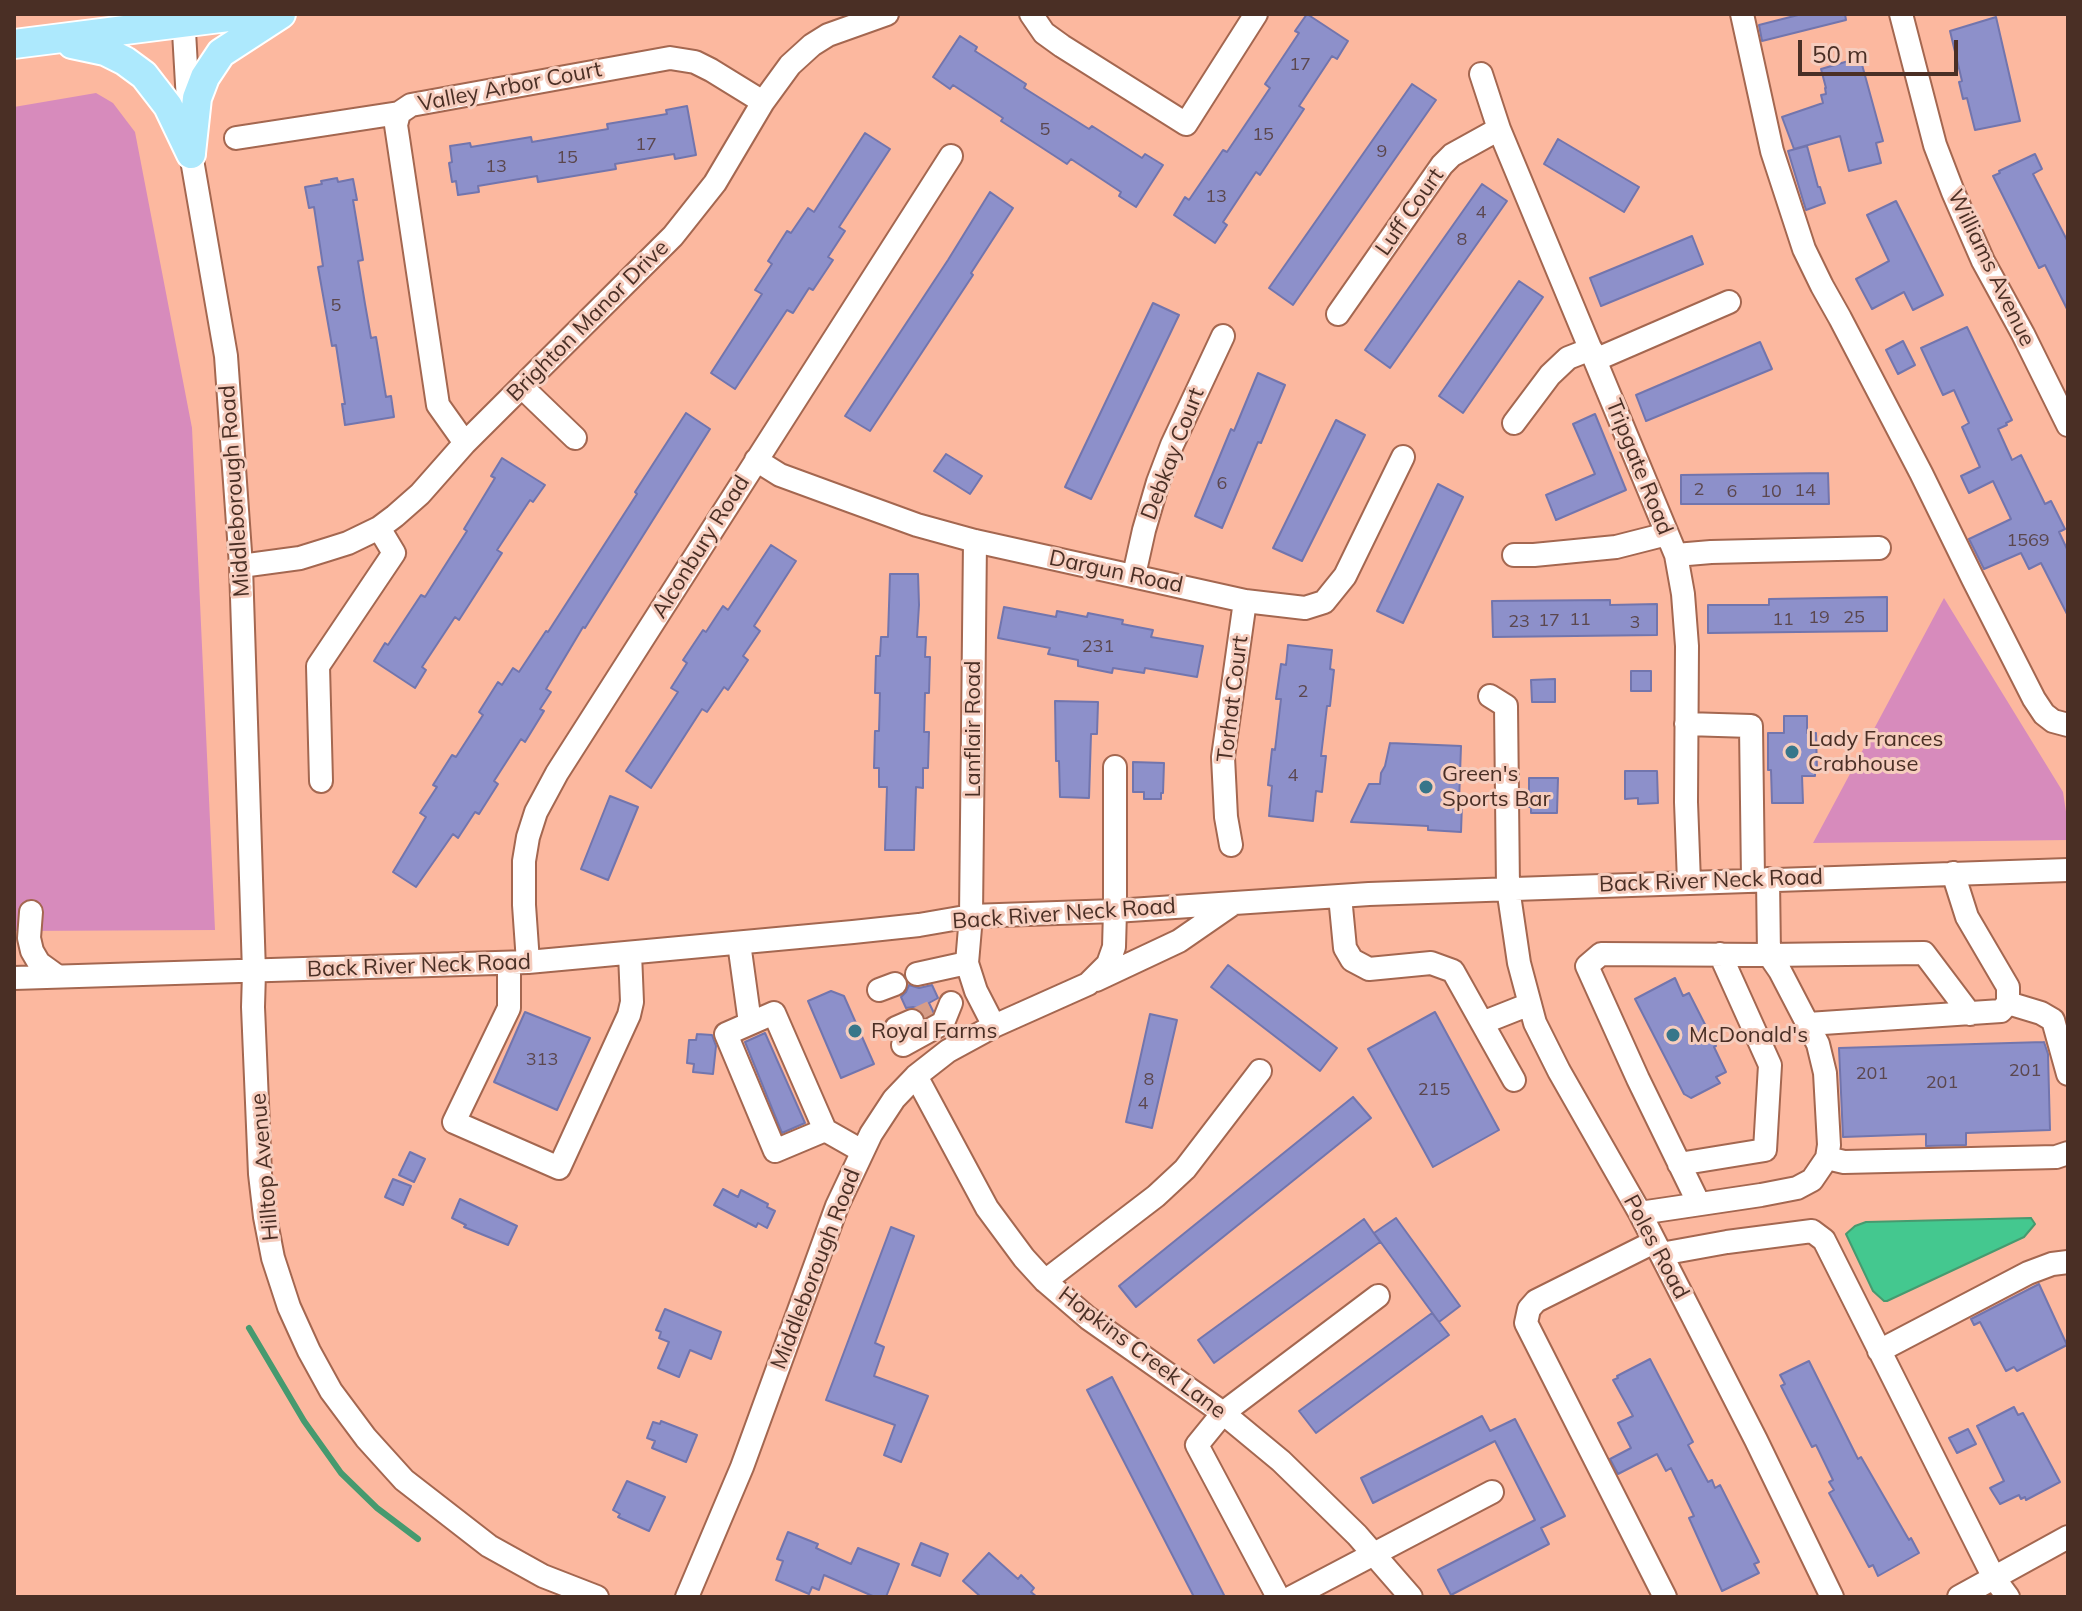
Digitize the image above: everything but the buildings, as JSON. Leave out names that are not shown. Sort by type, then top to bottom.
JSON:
[{"type":"main road","points":[[14,44],[183,18],[252,14]]},
{"type":"main road","points":[[191,154],[197,98],[205,77],[221,53],[281,14]]},
{"type":"main road","points":[[48,39],[105,51],[144,75],[168,106],[191,154]]},
{"type":"street","name":"Brighton Manor Drive","points":[[241,566],[300,558],[348,543],[379,528],[420,494],[465,443],[673,236],[715,183],[763,102],[790,65],[828,35],[887,14]]},
{"type":"street","points":[[1031,14],[1044,33],[1062,46],[1186,124],[1256,14]]},
{"type":"street","points":[[1742,14],[1772,151],[1810,261],[1914,459],[2034,699],[2053,721],[2068,725]]},
{"type":"street","name":"Williams Avenue","points":[[1901,14],[1935,145],[1953,192],[1983,261],[2068,425]]},
{"type":"street","name":"Middleborough Road","points":[[183,18],[191,154],[226,356],[241,566],[254,972]]},
{"type":"street","name":"Valley Arbor Court","points":[[465,443],[438,405],[396,125],[399,113],[411,105],[670,58],[695,62],[763,102]]},
{"type":"street","name":"Tripgate Road","points":[[1481,74],[1499,129],[1676,555],[1687,646],[1689,882]]},
{"type":"street","points":[[236,138],[399,113]]},
{"type":"street","name":"Luff Court","points":[[1338,314],[1442,165],[1452,155],[1499,129]]},
{"type":"street","name":"Alconbury Road","points":[[630,953],[632,1002],[629,1015],[559,1168],[454,1122],[509,1008],[519,962],[524,861],[536,812],[557,773],[951,156]]},
{"type":"street","points":[[1514,423],[1550,375],[1568,358],[1593,354],[1729,302]]},
{"type":"street","name":"Debkay Court","points":[[1134,575],[1144,530],[1167,457],[1223,336]]},
{"type":"street","points":[[522,387],[575,438]]},
{"type":"street","name":"Dargun Road","points":[[756,460],[780,475],[917,525],[975,541],[1245,601],[1305,608],[1324,602],[1345,576],[1403,457]]},
{"type":"street","points":[[321,781],[318,666],[394,553],[379,528]]},
{"type":"street","points":[[1514,555],[1616,547],[1667,534]]},
{"type":"street","name":"Lanflair Road","points":[[967,963],[971,916],[975,541]]},
{"type":"street","points":[[1676,555],[1879,548]]},
{"type":"street","name":"Torhat Court","points":[[1231,845],[1226,817],[1223,757],[1245,601]]},
{"type":"street","name":"Poles Road","points":[[1490,696],[1506,706],[1508,888],[1519,963],[1535,1023],[1640,1213],[1832,1597]]},
{"type":"street","points":[[1640,1213],[1797,1188],[1812,1180],[1827,1158],[1829,1145],[1825,1073],[1818,1044],[1769,955],[1760,879],[1751,726],[1686,724]]},
{"type":"street","name":"Middleborough Road","points":[[687,1597],[742,1467],[837,1206],[862,1151],[894,1099],[916,1076],[948,1051],[994,1026],[1088,984],[1108,964],[1114,947],[1115,767]]},
{"type":"street","name":"Back River Neck Road","points":[[14,978],[519,962],[919,925],[971,916],[1115,911],[1340,896],[2068,870]]},
{"type":"street","points":[[1808,1024],[2001,1011],[2008,1003],[2008,987],[1967,917],[1953,873]]},
{"type":"street","points":[[1340,896],[1345,948],[1352,960],[1369,969],[1431,963],[1453,971],[1514,1080]]},
{"type":"street","points":[[1088,984],[1179,941],[1235,902]]},
{"type":"street","points":[[14,939],[24,912],[32,951],[39,963],[57,976]]},
{"type":"street","points":[[739,943],[750,1023]]},
{"type":"street","points":[[1699,1204],[1587,966],[1601,954],[1924,953],[1970,1014]]},
{"type":"street","points":[[1679,1164],[1765,1150],[1770,1065],[1720,954]]},
{"type":"street","points":[[917,974],[967,963],[976,991],[994,1026]]},
{"type":"street","name":"Hilltop Avenue","points":[[254,972],[260,1174],[265,1217],[273,1258],[289,1307],[309,1351],[331,1391],[366,1438],[404,1480],[489,1546],[543,1576],[597,1597]]},
{"type":"street","points":[[904,1031],[943,1023],[942,1007],[976,991]]},
{"type":"street","points":[[2008,1003],[2053,1020],[2068,1074]]},
{"type":"street","points":[[1482,1023],[1530,1004]]},
{"type":"street","points":[[825,1130],[775,1151],[726,1034],[774,1013],[825,1130],[862,1151]]},
{"type":"street","points":[[1045,1281],[1156,1196],[1185,1169],[1260,1071]]},
{"type":"street","name":"Hopkins Creek Lane","points":[[916,1076],[987,1208],[1045,1281],[1088,1318],[1223,1413],[1304,1482],[1411,1597]]},
{"type":"street","points":[[1827,1158],[1844,1162],[2056,1157],[2068,1153]]},
{"type":"street","points":[[1665,1597],[1526,1323],[1529,1309],[1536,1301],[1658,1248],[1812,1231],[1824,1240],[1994,1578],[2008,1597]]},
{"type":"street","points":[[1879,1351],[2028,1273],[2068,1262]]},
{"type":"street","points":[[1278,1597],[1197,1445],[1223,1413],[1378,1296]]},
{"type":"street","points":[[1292,1597],[1492,1492]]},
{"type":"street","points":[[1959,1597],[2068,1537]]},
{"type":"shaded area","points":[[96,93],[113,103],[135,132],[192,428],[215,930],[14,931],[14,107]]},
{"type":"shaded area","points":[[1944,598],[2063,792],[2068,840],[1813,843]]},
{"type":"shaded area","points":[[2031,1218],[2035,1224],[2024,1237],[1887,1301],[1873,1291],[1846,1234],[1866,1222]]},
{"type":"waterway","points":[[249,1328],[304,1421],[341,1473],[377,1508],[418,1539]]},
{"type":"tunnel","points":[[912,1021],[933,1011]]},
{"type":"place","name":"Lady Frances Crabhouse","points":[[1792,752]]},
{"type":"place","name":"Green's Sports Bar","points":[[1426,787]]},
{"type":"place","name":"Royal Farms","points":[[855,1031]]},
{"type":"place","name":"McDonald's","points":[[1673,1035]]}]
